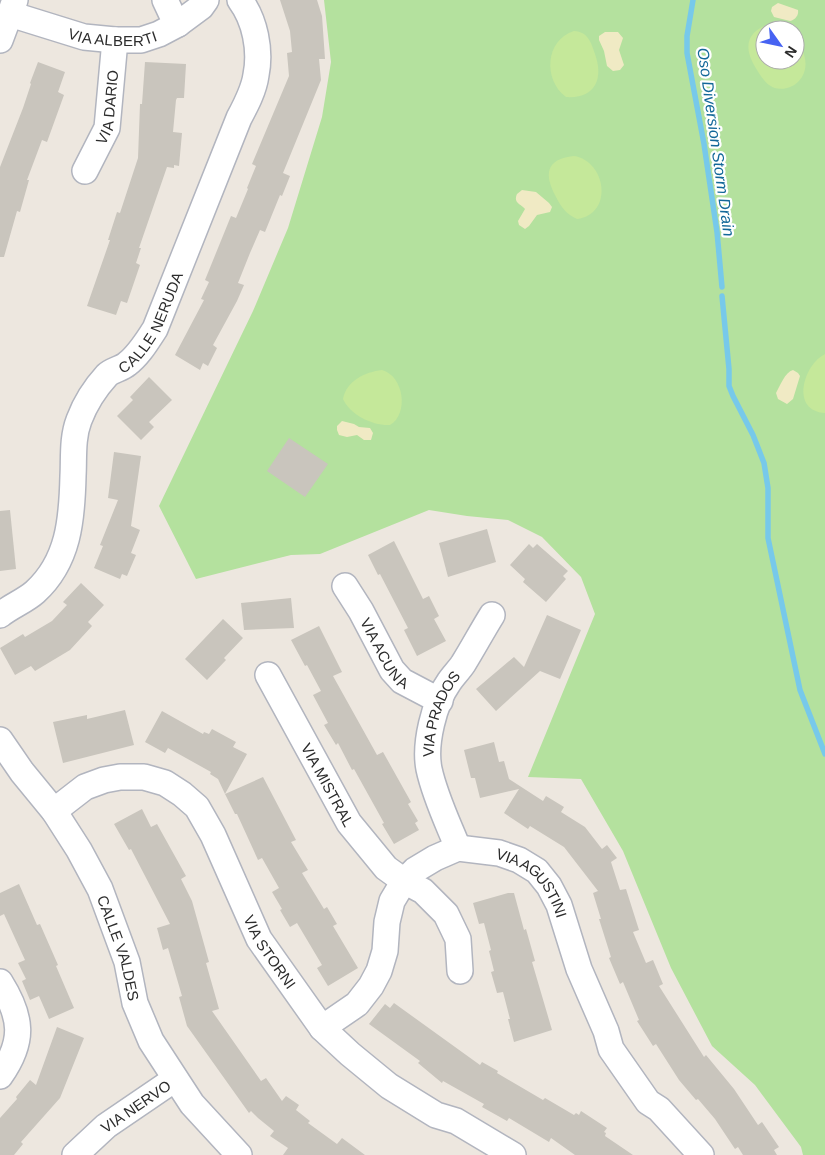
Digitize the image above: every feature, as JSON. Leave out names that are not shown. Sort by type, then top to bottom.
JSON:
[{"type":"street","points":[[165,0],[178,24]]},
{"type":"street","name":"VIA ALBERTI","points":[[12,7],[84,37],[140,40],[159,34],[178,24],[201,7],[206,0]]},
{"type":"street","name":"CALLE NERUDA","points":[[0,615],[34,593],[48,578],[63,550],[69,529],[74,434],[79,419],[87,403],[109,374],[126,365],[136,356],[155,329],[171,294],[232,136],[250,96],[256,75],[258,49],[252,22],[240,0]]},
{"type":"street","points":[[0,40],[12,7]]},
{"type":"street","name":"VIA DARIO","points":[[85,171],[107,128],[115,40]]},
{"type":"street","name":"VIA ACUNA","points":[[345,586],[392,670],[402,681],[440,701]]},
{"type":"street","name":"VIA PRADOS","points":[[458,848],[435,789],[428,761],[428,737],[448,683],[462,665],[492,615]]},
{"type":"street","name":"VIA MISTRAL","points":[[268,675],[349,822],[386,868],[404,881],[423,891],[446,914],[458,939],[460,971]]},
{"type":"street","name":"CALLE VALDES","points":[[0,740],[22,772],[54,811],[79,850],[100,889],[127,962],[135,1003],[151,1041],[192,1104],[239,1155]]},
{"type":"street","name":"VIA STORNI","points":[[54,811],[85,787],[104,780],[120,777],[144,777],[165,783],[182,794],[197,807],[213,835],[259,939],[322,1028],[389,1086],[436,1115],[456,1122],[514,1155]]},
{"type":"street","points":[[322,1028],[357,1004],[379,971],[386,951],[387,922],[392,901],[404,881],[415,870],[435,858],[458,848]]},
{"type":"street","name":"VIA AGUSTINI","points":[[458,848],[499,853],[520,860],[537,870],[550,886],[559,904],[578,969],[606,1031],[611,1049],[648,1102],[659,1109],[701,1155]]},
{"type":"street","points":[[0,982],[12,1001],[18,1025],[16,1044],[10,1062],[0,1076]]},
{"type":"street","name":"VIA NERVO","points":[[74,1155],[106,1126],[175,1079]]},
{"type":"green space","points":[[324,0],[825,0],[825,1155],[803,1155],[801,1147],[755,1085],[712,1046],[671,968],[623,851],[581,779],[528,777],[595,614],[581,577],[542,537],[508,520],[429,510],[320,554],[291,555],[196,579],[159,506],[253,311],[288,228],[322,117],[331,62]]},
{"type":"green space","points":[[574,31],[583,33],[590,42],[598,63],[598,72],[595,86],[590,91],[576,97],[566,97],[553,81],[550,61],[557,43],[564,36]]},
{"type":"green space","points":[[755,32],[755,66],[748,49],[751,37]]},
{"type":"green space","points":[[757,70],[804,70],[802,77],[796,84],[781,89],[769,85]]},
{"type":"green space","points":[[574,156],[585,160],[593,167],[599,177],[601,188],[601,198],[597,208],[589,215],[577,219],[567,213],[560,204],[552,189],[549,175],[552,164],[564,158]]},
{"type":"green space","points":[[825,354],[825,413],[814,410],[807,404],[804,396],[804,387],[806,377],[811,368]]},
{"type":"green space","points":[[382,370],[395,380],[401,396],[400,413],[390,425],[376,424],[356,415],[343,399],[348,387],[357,378]]},
{"type":"sand","points":[[778,3],[798,10],[798,14],[794,20],[774,17],[771,11],[772,7]]},
{"type":"sand","points":[[605,32],[618,32],[623,38],[619,50],[624,65],[620,70],[613,71],[607,66],[604,51],[599,40],[599,36]]},
{"type":"sand","points":[[522,190],[536,192],[552,207],[550,212],[537,215],[525,229],[519,225],[518,221],[525,209],[516,199],[517,194]]},
{"type":"sand","points":[[793,370],[800,376],[793,399],[787,404],[778,399],[776,393],[785,376]]},
{"type":"sand","points":[[342,421],[359,427],[370,428],[373,433],[371,440],[364,440],[357,435],[347,437],[339,435],[337,426]]},
{"type":"building","points":[[280,0],[317,0],[322,16],[325,59],[319,59],[321,80],[283,173],[290,176],[282,196],[280,195],[265,232],[260,230],[250,253],[238,283],[244,285],[213,345],[217,348],[208,366],[203,363],[200,370],[175,355],[204,300],[201,299],[209,282],[205,280],[231,216],[236,218],[248,189],[256,166],[252,164],[289,76],[287,53],[292,52],[290,31]]},
{"type":"building","points":[[38,62],[65,72],[58,92],[64,95],[47,142],[42,140],[27,180],[29,180],[20,212],[17,211],[4,257],[0,257],[0,167],[23,108]]},
{"type":"building","points":[[145,62],[186,64],[184,98],[177,98],[176,100],[173,132],[182,133],[179,166],[174,165],[174,168],[167,167],[139,248],[141,248],[136,263],[140,265],[127,303],[121,301],[116,315],[87,306],[110,240],[108,240],[117,212],[120,213],[138,158],[140,104],[142,104]]},
{"type":"building","points":[[149,377],[172,400],[149,422],[154,427],[141,440],[117,416],[133,400],[130,397]]},
{"type":"building","points":[[289,438],[328,464],[305,497],[267,471]]},
{"type":"building","points":[[114,452],[141,456],[131,526],[140,530],[131,553],[136,555],[127,576],[122,574],[120,579],[94,568],[103,546],[100,545],[118,500],[108,498]]},
{"type":"building","points":[[10,510],[16,569],[0,571],[0,511]]},
{"type":"building","points":[[487,529],[496,562],[448,577],[439,543]]},
{"type":"building","points":[[394,541],[423,599],[429,596],[439,616],[434,619],[446,641],[417,656],[404,630],[408,628],[368,555]]},
{"type":"building","points":[[529,544],[533,548],[537,544],[568,571],[563,576],[566,579],[546,602],[523,582],[525,579],[510,565]]},
{"type":"building","points":[[81,583],[104,605],[88,622],[92,626],[70,650],[35,671],[31,666],[15,675],[0,648],[23,634],[25,637],[52,621],[67,605],[63,602]]},
{"type":"building","points":[[291,598],[294,628],[244,630],[241,603]]},
{"type":"building","points":[[547,615],[581,630],[560,679],[540,671],[496,711],[476,689],[514,657],[524,667]]},
{"type":"building","points":[[223,619],[243,638],[207,680],[185,659]]},
{"type":"building","points":[[319,626],[342,672],[333,676],[377,755],[383,752],[411,802],[408,804],[418,821],[415,823],[419,830],[394,844],[354,769],[352,770],[338,743],[336,745],[324,725],[328,723],[313,695],[321,691],[291,640]]},
{"type":"building","points":[[125,710],[134,745],[63,763],[53,722],[87,715],[87,719]]},
{"type":"building","points":[[162,711],[203,734],[204,732],[209,734],[212,729],[236,742],[233,747],[247,754],[225,794],[218,779],[210,774],[211,772],[168,748],[165,753],[145,742]]},
{"type":"building","points":[[494,742],[499,762],[504,761],[509,779],[543,801],[546,796],[564,807],[561,812],[585,827],[602,849],[607,845],[617,858],[611,862],[620,890],[626,889],[639,930],[633,932],[646,963],[653,960],[663,984],[659,986],[704,1057],[706,1055],[734,1089],[758,1125],[762,1122],[779,1147],[774,1150],[777,1155],[743,1155],[738,1147],[735,1149],[715,1119],[679,1080],[656,1044],[653,1046],[637,1021],[639,1020],[623,982],[620,984],[609,958],[611,957],[593,893],[598,891],[564,847],[530,826],[528,829],[504,813],[519,789],[480,798],[475,778],[471,778],[464,750]]},
{"type":"building","points":[[263,777],[296,840],[291,842],[308,870],[302,873],[324,909],[327,907],[337,924],[333,926],[358,968],[328,986],[317,968],[322,965],[297,923],[290,927],[280,910],[282,909],[272,892],[279,888],[262,858],[258,860],[237,814],[235,814],[225,794]]},
{"type":"building","points":[[142,809],[151,827],[157,824],[186,876],[181,879],[192,901],[209,962],[206,963],[219,1009],[212,1011],[261,1081],[266,1078],[282,1101],[286,1096],[299,1105],[296,1110],[310,1121],[308,1123],[337,1144],[342,1138],[365,1155],[283,1155],[288,1148],[270,1136],[274,1131],[251,1111],[249,1113],[187,1026],[179,997],[182,996],[168,948],[163,950],[157,928],[170,924],[131,849],[129,850],[114,824]]},
{"type":"building","points":[[19,884],[37,925],[40,924],[74,1008],[49,1019],[39,996],[30,1000],[22,981],[26,979],[18,963],[25,960],[4,914],[0,916],[0,893]]},
{"type":"building","points":[[514,893],[524,930],[526,929],[535,961],[532,962],[552,1030],[514,1042],[503,992],[497,993],[491,972],[494,971],[489,951],[491,950],[484,923],[479,924],[473,903]]},
{"type":"building","points":[[394,1003],[480,1065],[482,1062],[543,1100],[545,1098],[574,1115],[576,1113],[579,1115],[581,1111],[607,1128],[604,1132],[606,1133],[605,1136],[633,1155],[575,1155],[551,1138],[549,1142],[509,1118],[507,1121],[482,1107],[484,1104],[443,1081],[442,1083],[418,1063],[420,1061],[369,1024],[385,1004],[390,1008]]},
{"type":"building","points":[[57,1027],[84,1038],[60,1098],[21,1142],[23,1144],[14,1155],[0,1155],[0,1118],[17,1099],[16,1097],[30,1080],[36,1085]]},
{"type":"waterway","name":"Oso Diversion Storm Drain","points":[[693,0],[687,36],[687,53],[704,144],[717,232],[722,287]]},
{"type":"waterway","name":"Oso Diversion Storm Drain","points":[[722,296],[729,386],[753,435],[764,463],[768,488],[768,538],[800,690],[825,754]]}]
